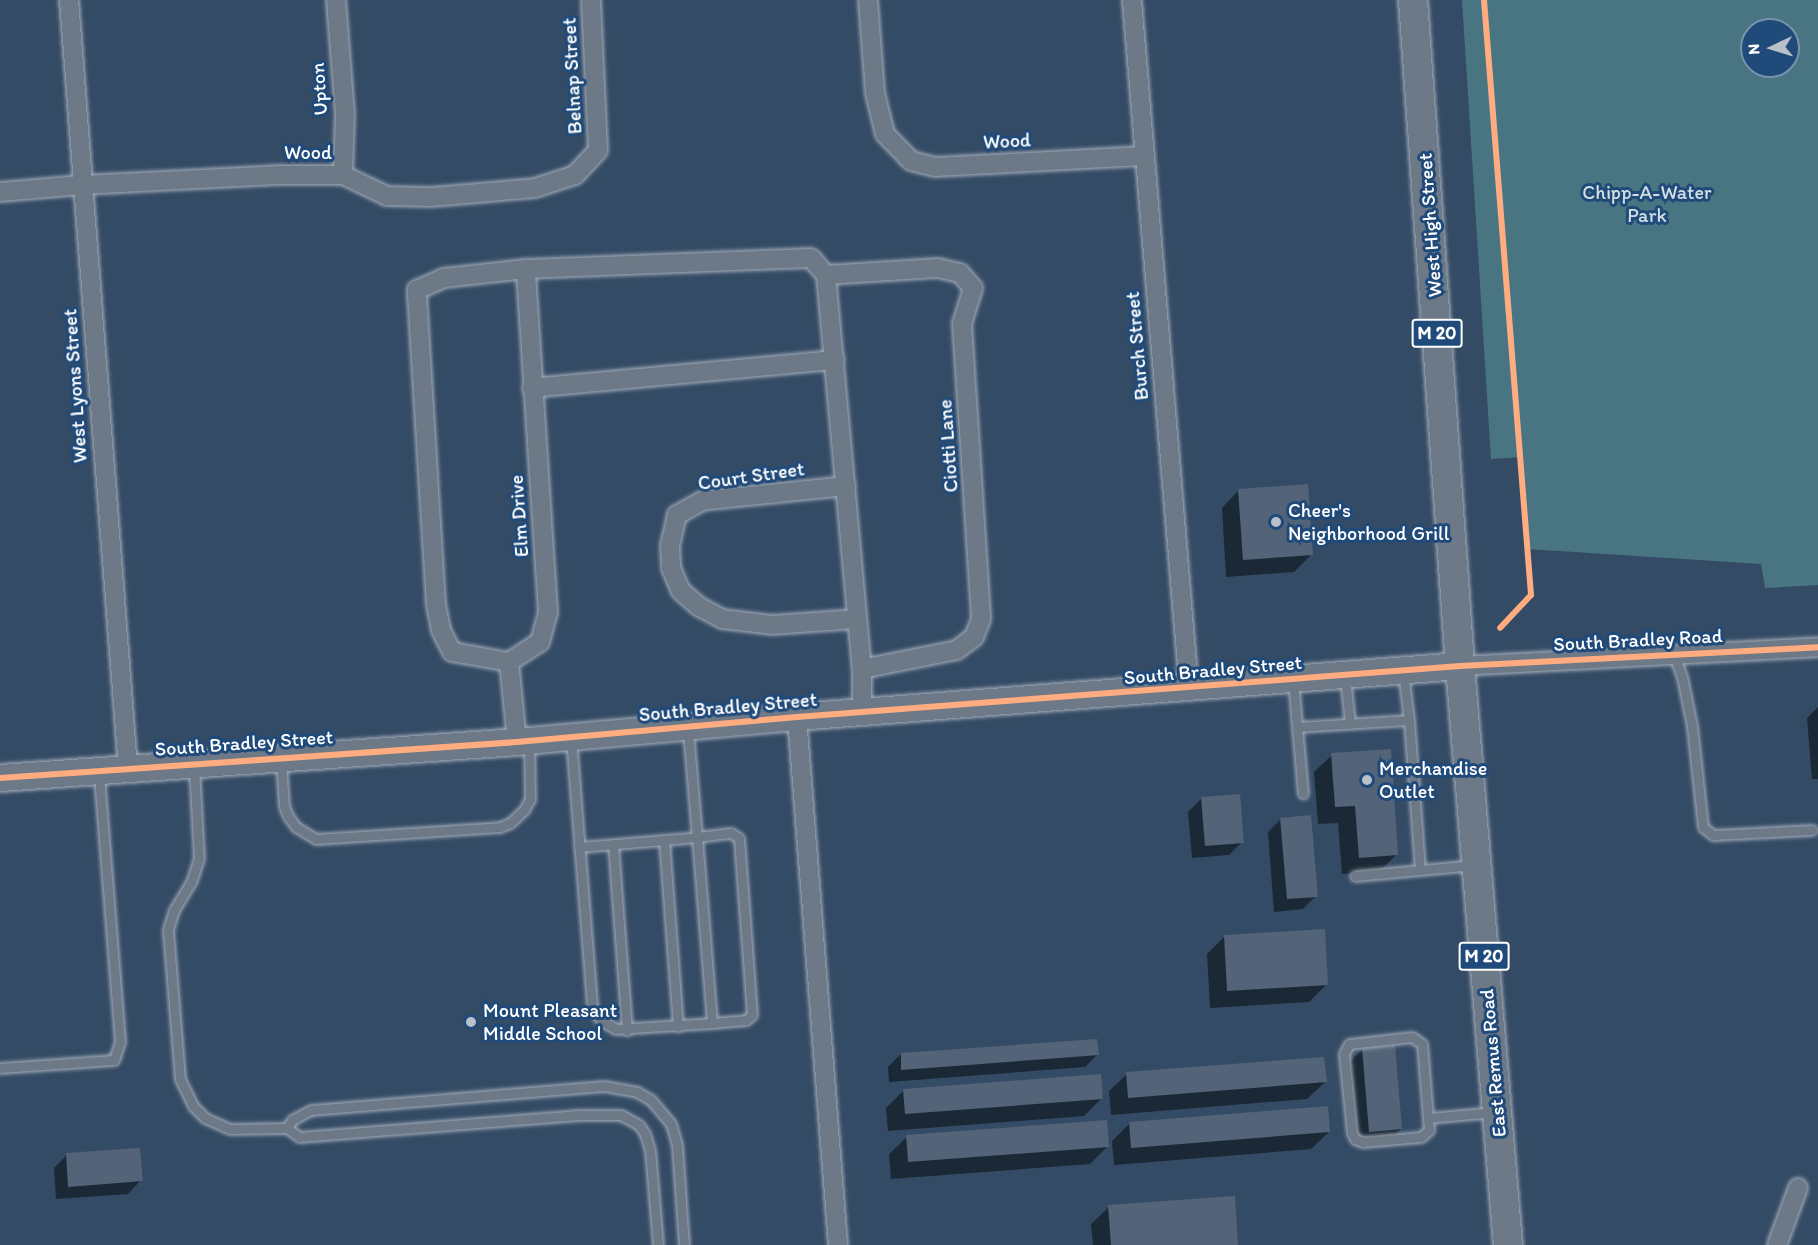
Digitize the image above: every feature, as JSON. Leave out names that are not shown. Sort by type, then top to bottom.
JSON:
[{"type":"main road","name":"West High Street","points":[[1413,0],[1460,666]]},
{"type":"main road","name":"East Remus Road","points":[[1460,666],[1508,1245]]},
{"type":"street","name":"West Lyons Street","points":[[69,0],[128,769]]},
{"type":"street","name":"Upton","points":[[336,0],[345,114],[343,175]]},
{"type":"street","name":"Belnap Street","points":[[591,0],[598,150]]},
{"type":"street","name":"Wood","points":[[868,0],[874,93],[885,134],[911,161],[935,167],[1144,156]]},
{"type":"street","name":"Burch Street","points":[[1132,0],[1189,689]]},
{"type":"street","name":"Wood","points":[[0,192],[82,184],[277,175],[343,175],[387,196],[431,197],[535,188],[575,175],[598,150]]},
{"type":"street","points":[[523,741],[509,662],[452,652],[441,630],[436,604],[417,290],[444,278],[526,269],[811,258],[826,275],[862,669],[862,713]]},
{"type":"street","name":"Ciotti Lane","points":[[826,275],[938,268],[960,273],[973,288],[962,323],[981,619],[974,637],[957,650],[862,669]]},
{"type":"street","name":"Elm Drive","points":[[509,662],[540,642],[548,613],[526,269]]},
{"type":"street","points":[[532,388],[835,360]]},
{"type":"street","name":"Court Street","points":[[846,486],[702,501],[677,515],[670,546],[671,568],[681,591],[699,606],[722,619],[772,625],[857,619]]},
{"type":"street","name":"South Bradley Road","points":[[1460,666],[1818,647]]},
{"type":"street","name":"South Bradley Street","points":[[0,778],[523,741],[797,717],[1189,689],[1460,666]]},
{"type":"street","points":[[797,717],[838,1245]]},
{"type":"street","points":[[1777,1245],[1798,1188]]},
{"type":"lane","points":[[1674,655],[1682,677],[1692,726],[1703,827],[1713,835],[1812,830]]},
{"type":"lane","points":[[1403,671],[1420,870]]},
{"type":"lane","points":[[1345,676],[1350,724]]},
{"type":"lane","points":[[1293,680],[1303,794]]},
{"type":"lane","points":[[1297,727],[1408,720]]},
{"type":"lane","points":[[688,727],[712,1023]]},
{"type":"lane","points":[[571,737],[579,847],[592,1005],[602,1021],[616,1029],[627,1030],[746,1020],[752,1015],[740,838],[731,834],[579,847]]},
{"type":"lane","points":[[280,757],[284,806],[296,827],[316,839],[342,839],[500,827],[510,823],[524,810],[530,799],[523,741]]},
{"type":"lane","points":[[194,764],[200,858],[191,882],[174,910],[168,930],[180,1079],[193,1106],[204,1118],[218,1126],[248,1130],[286,1128],[299,1137],[576,1115],[621,1115],[639,1125],[645,1134],[650,1150],[658,1245]]},
{"type":"lane","points":[[0,1068],[114,1060],[120,1042],[98,771]]},
{"type":"lane","points":[[664,840],[678,1026]]},
{"type":"lane","points":[[613,844],[627,1030]]},
{"type":"lane","points":[[1355,876],[1476,865]]},
{"type":"lane","points":[[1412,1037],[1422,1044],[1428,1118],[1429,1130],[1421,1137],[1363,1142],[1355,1139],[1352,1133],[1344,1054],[1350,1044],[1412,1037]]},
{"type":"lane","points":[[286,1128],[292,1120],[311,1110],[604,1086],[637,1092],[651,1100],[661,1110],[674,1134],[677,1145],[684,1245]]},
{"type":"lane","points":[[1428,1118],[1497,1111]]},
{"type":"green space","name":"Chipp-A-Water Park","points":[[1462,0],[1818,0],[1818,585],[1765,588],[1761,564],[1528,549],[1522,457],[1491,459]]},
{"type":"building","name":"Cheer's Neighborhood Grill","points":[[1308,484],[1313,555],[1243,560],[1238,489]]},
{"type":"building","points":[[1391,749],[1398,855],[1359,858],[1355,806],[1335,807],[1331,753]]},
{"type":"building","points":[[1240,794],[1244,843],[1205,846],[1201,797]]},
{"type":"building","points":[[1311,815],[1318,897],[1287,899],[1280,818]]},
{"type":"building","points":[[1325,929],[1328,985],[1227,991],[1224,935]]},
{"type":"building","points":[[1097,1039],[1099,1055],[901,1070],[901,1053]]},
{"type":"building","points":[[1395,1045],[1402,1129],[1369,1132],[1362,1048]]},
{"type":"building","points":[[1324,1057],[1327,1082],[1128,1098],[1126,1072]]},
{"type":"building","points":[[1101,1074],[1103,1099],[905,1114],[903,1089]]},
{"type":"building","points":[[1328,1106],[1330,1132],[1131,1148],[1129,1122]]},
{"type":"building","points":[[1107,1120],[1109,1147],[908,1162],[906,1135]]},
{"type":"building","points":[[140,1148],[143,1181],[68,1187],[66,1153]]},
{"type":"building","points":[[1235,1196],[1238,1245],[1111,1245],[1108,1205]]},
{"type":"cycle path","points":[[1484,0],[1531,595],[1500,628]]},
{"type":"cycle path","points":[[0,778],[517,742],[797,717],[1460,666],[1818,647]]},
{"type":"place","name":"Cheer's Neighborhood Grill","points":[[1276,522]]},
{"type":"place","name":"Merchandise Outlet","points":[[1367,780]]},
{"type":"place","name":"Mount Pleasant Middle School","points":[[471,1022]]}]
